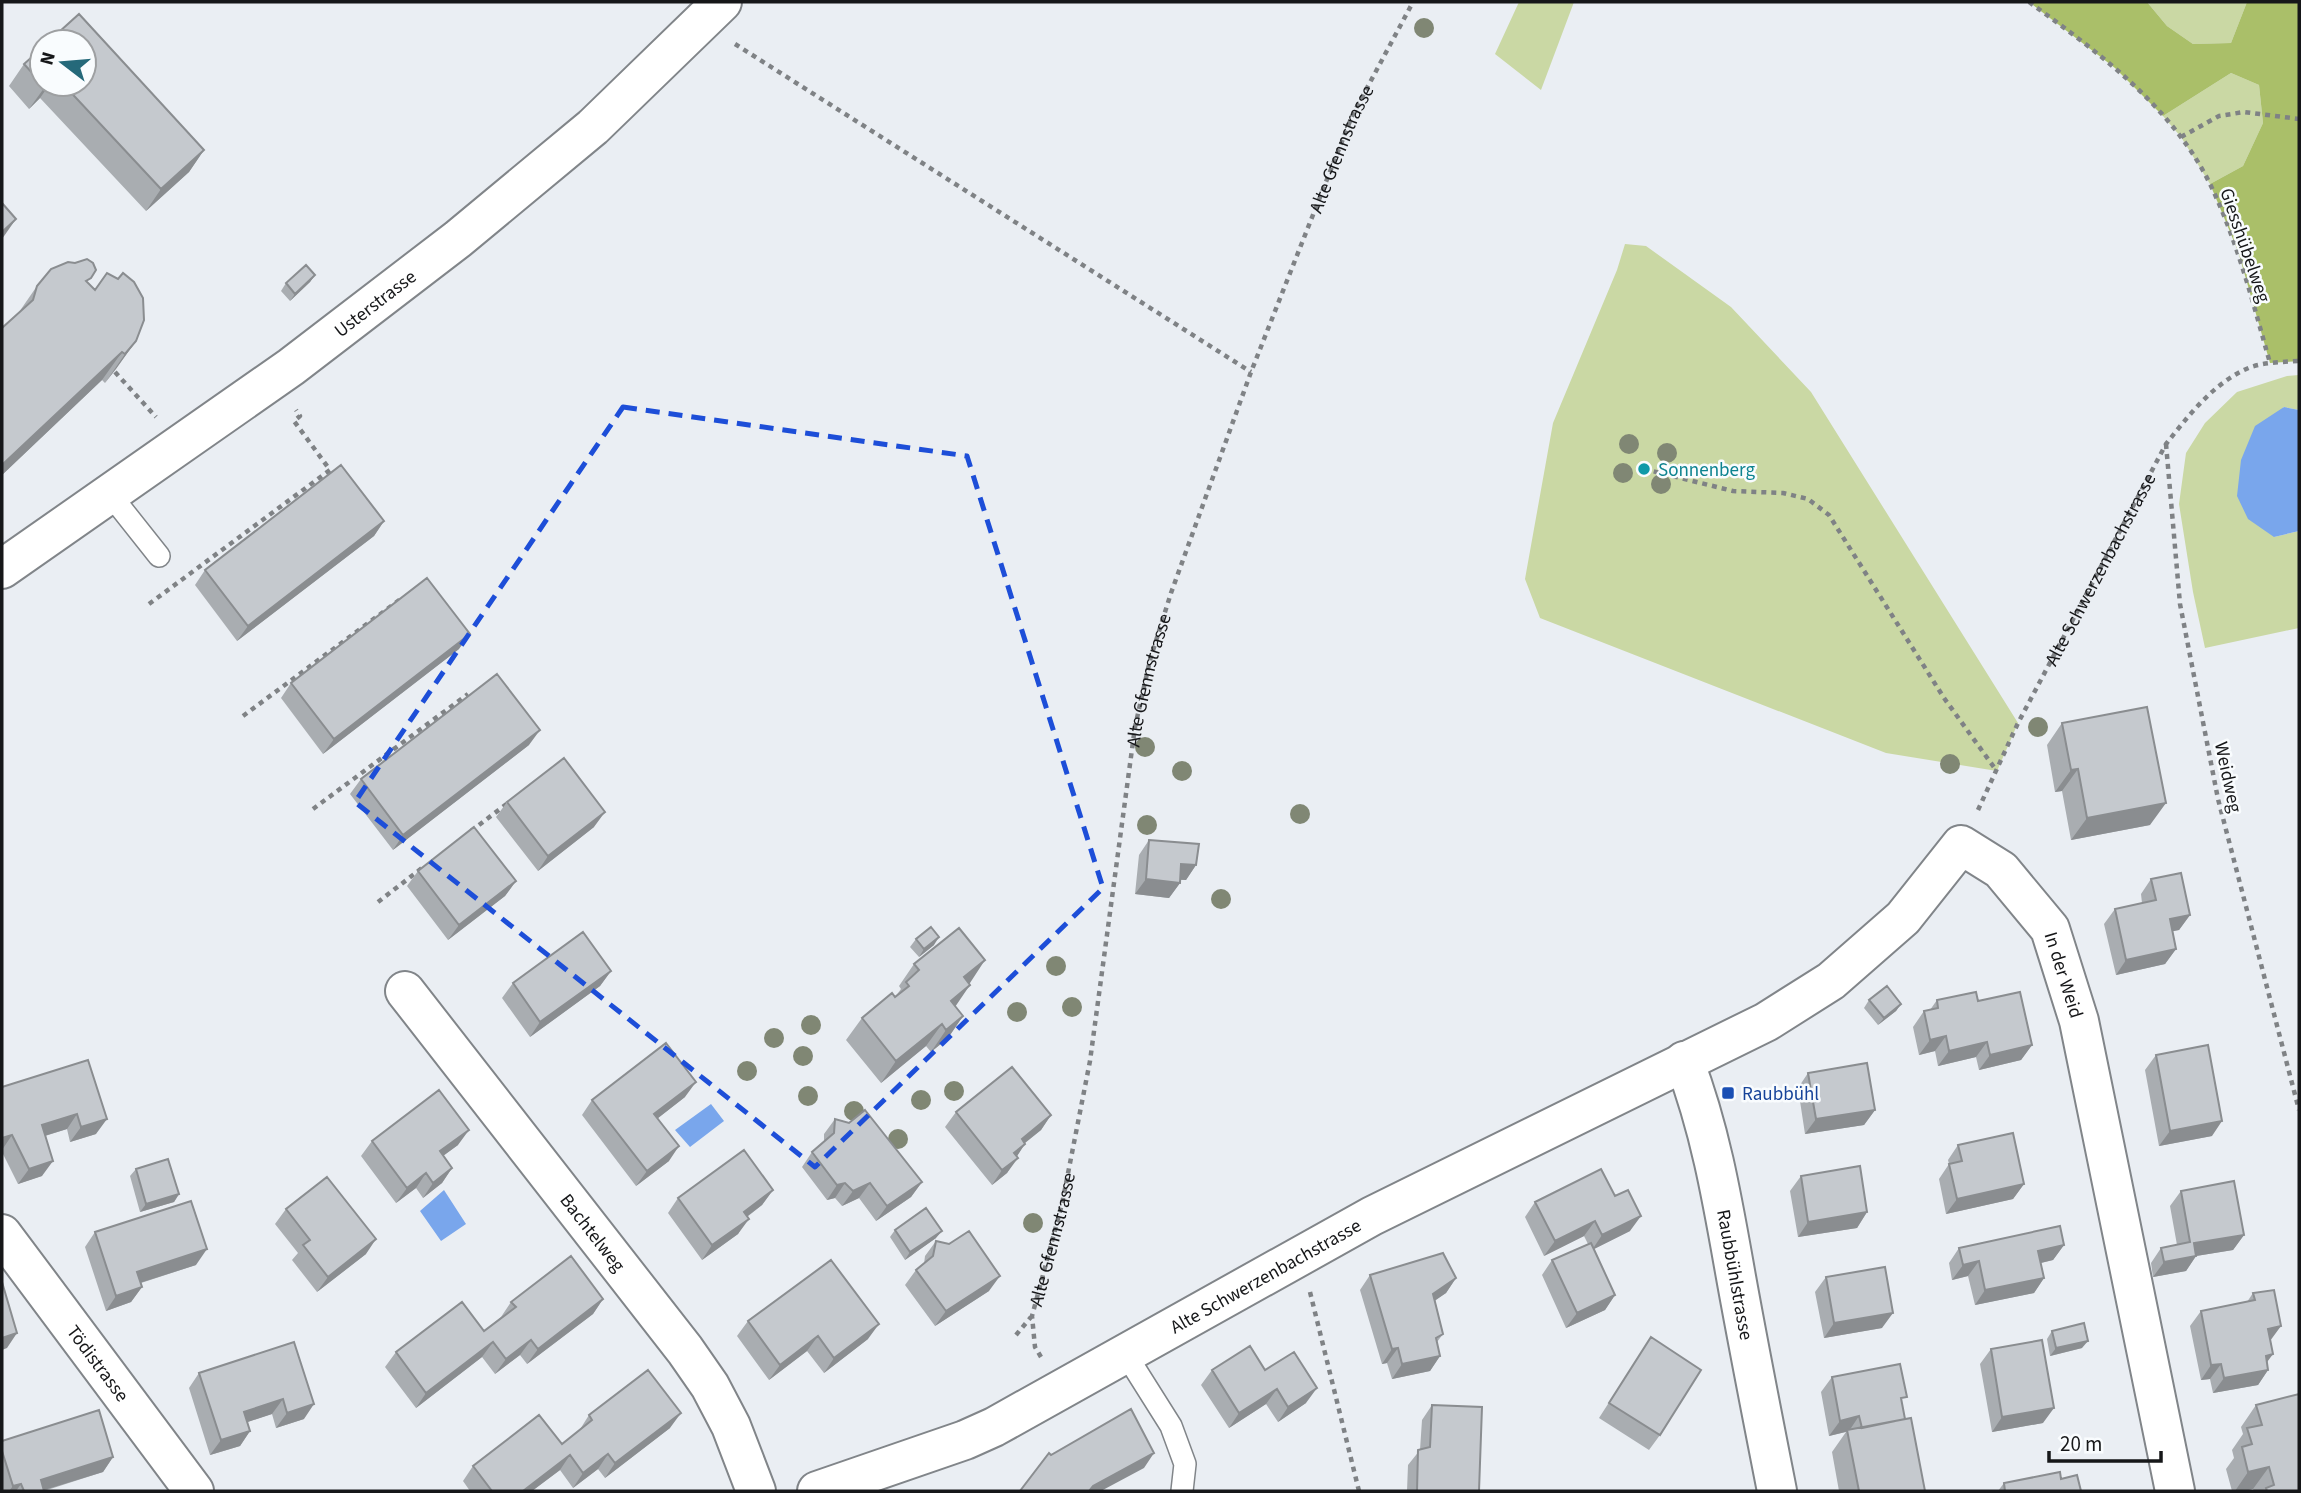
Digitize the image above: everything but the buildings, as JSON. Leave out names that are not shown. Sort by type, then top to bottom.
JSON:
[{"type":"street","name":"Usterstrasse","points":[[2,569],[291,367],[458,239],[724,20]]},
{"type":"street","points":[[1684,1061],[1766,1022],[1831,981],[1903,918],[1961,845]]},
{"type":"street","name":"In der Weid","points":[[1961,845],[2001,870],[2050,929],[2079,1020],[2175,1491]]},
{"type":"street","name":"Bachtelweg","points":[[405,991],[685,1350],[710,1386],[731,1426],[756,1491]]},
{"type":"street","name":"Alte Schwerzenbachstrasse","points":[[835,1488],[994,1427],[1372,1216],[1684,1061]]},
{"type":"street","name":"Raubbühlstrasse","points":[[1684,1061],[1698,1094],[1716,1163],[1774,1491]]},
{"type":"street","name":"Tödistrasse","points":[[2,1234],[194,1491]]},
{"type":"lane","points":[[109,494],[159,556]]},
{"type":"lane","points":[[1125,1353],[1171,1426],[1185,1464],[1182,1491]]},
{"type":"path","name":"Alte Gfennstrasse","points":[[1062,1390],[1035,1347],[1032,1316],[1062,1205],[1090,1061],[1135,727],[1150,660],[1171,593],[1251,372],[1353,116],[1413,2]]},
{"type":"path","name":"Giesshübelweg","points":[[2029,2],[2116,68],[2181,137],[2210,184],[2238,251],[2270,363]]},
{"type":"path","points":[[724,20],[1251,372]]},
{"type":"path","points":[[2181,137],[2219,116],[2244,112],[2299,119]]},
{"type":"path","name":"Alte Schwerzenbachstrasse","points":[[1961,845],[2018,723],[2166,444],[2192,411],[2219,386],[2250,368],[2270,363],[2299,361]]},
{"type":"path","points":[[115,372],[161,423]]},
{"type":"path","points":[[149,604],[330,470],[294,421],[300,416],[298,413]]},
{"type":"path","name":"Weidweg","points":[[2166,444],[2180,604],[2218,799],[2299,1110]]},
{"type":"path","points":[[1644,469],[1733,491],[1783,493],[1808,499],[1829,515],[1944,698],[1997,771]]},
{"type":"path","points":[[243,716],[402,598]]},
{"type":"path","points":[[313,809],[468,694]]},
{"type":"path","points":[[463,837],[516,797]]},
{"type":"path","points":[[378,902],[431,861]]},
{"type":"path","points":[[1308,1285],[1359,1491]]},
{"type":"path","points":[[1016,1335],[1032,1316]]},
{"type":"highlighted area","points":[[623,407],[967,456],[1103,888],[815,1167],[355,802]]},
{"type":"green space","points":[[1519,2],[1574,2],[1541,90],[1495,54]]},
{"type":"green space","points":[[2029,2],[2147,2],[2167,26],[2193,44],[2231,43],[2247,2],[2299,2],[2299,361],[2270,363],[2238,251],[2210,184],[2243,166],[2263,123],[2259,85],[2231,73],[2163,116],[2115,68]]},
{"type":"green space","points":[[2147,2],[2247,2],[2231,43],[2193,44],[2167,26]]},
{"type":"green space","points":[[2231,73],[2259,85],[2263,123],[2243,166],[2210,184],[2181,137],[2163,116]]},
{"type":"green space","points":[[1625,244],[1646,246],[1731,307],[1811,392],[2018,723],[1997,771],[1886,753],[1540,618],[1525,579],[1553,423],[1617,270]]},
{"type":"green space","points":[[2299,375],[2299,410],[2283,407],[2274,537],[2299,531],[2299,628],[2205,648],[2179,504],[2186,453],[2205,423],[2237,392],[2287,376]]},
{"type":"water","points":[[2284,407],[2299,410],[2299,531],[2274,537],[2248,519],[2237,496],[2241,460],[2255,426]]},
{"type":"water","points":[[711,1104],[724,1121],[690,1147],[675,1130]]},
{"type":"water","points":[[444,1190],[466,1224],[441,1241],[420,1211]]},
{"type":"place","name":"Sonnenberg","points":[[1644,469]]},
{"type":"place","name":"Raubbühl","points":[[1728,1093]]}]
